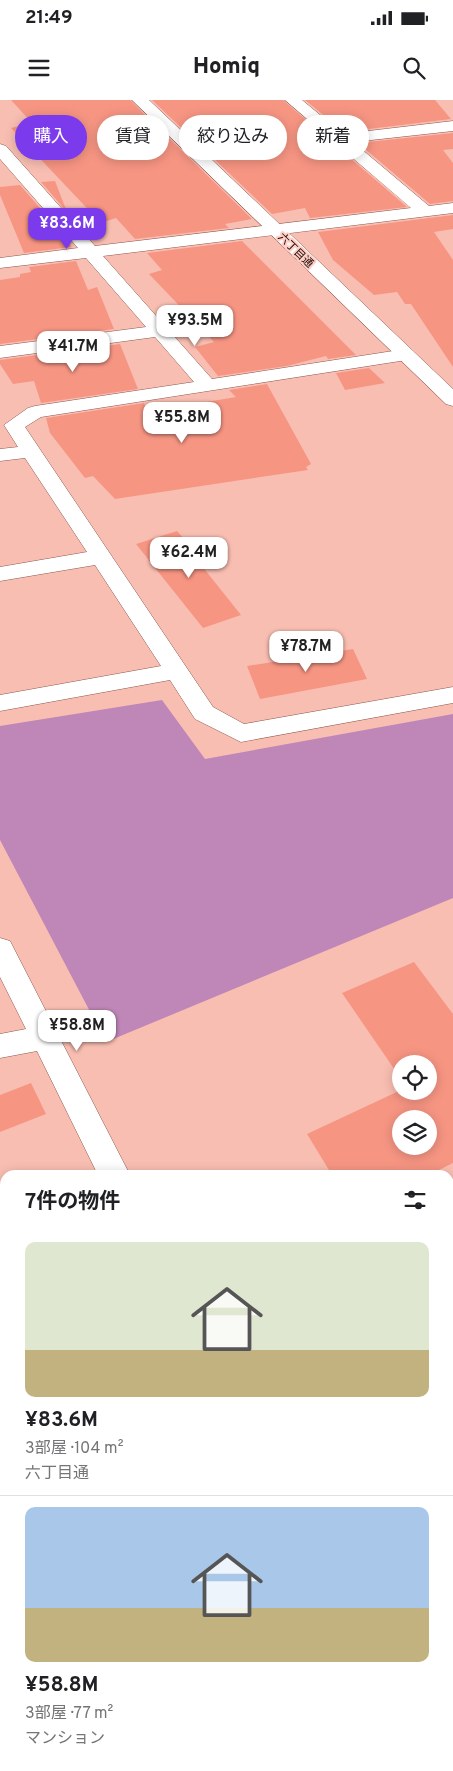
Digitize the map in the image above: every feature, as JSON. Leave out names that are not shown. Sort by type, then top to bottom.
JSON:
[{"type":"street","name":"六丁目通","points":[[140,100],[453,400]]},
{"type":"street","points":[[293,100],[311,115]]},
{"type":"street","points":[[369,136],[453,126]]},
{"type":"street","points":[[0,149],[207,385]]},
{"type":"street","points":[[364,160],[425,211]]},
{"type":"street","points":[[0,175],[20,173]]},
{"type":"street","points":[[0,263],[453,208]]},
{"type":"street","points":[[0,352],[158,331]]},
{"type":"street","points":[[406,355],[35,412],[14,426],[204,713],[242,733],[453,695]]},
{"type":"street","points":[[0,455],[30,451]]},
{"type":"street","points":[[0,574],[100,557]]},
{"type":"street","points":[[0,703],[176,671]]},
{"type":"street","points":[[0,949],[111,1170]]},
{"type":"street","points":[[0,1046],[44,1037]]},
{"type":"shaded area","points":[[162,700],[205,759],[453,714],[453,898],[106,1042],[0,840],[0,726]]},
{"type":"building","points":[[11,100],[130,100],[145,115],[97,115],[97,160],[169,160],[169,138],[179,148],[179,160],[192,160],[252,219],[225,224],[229,228],[135,239],[116,218],[101,223],[41,160],[87,160],[87,115],[25,115]]},
{"type":"building","points":[[152,100],[283,100],[300,115],[297,115],[297,160],[353,160],[407,207],[310,218],[305,208],[272,214],[215,160],[287,160],[287,115],[179,115],[179,126]]},
{"type":"building","points":[[305,100],[435,100],[451,119],[369,129],[369,115],[323,115]]},
{"type":"building","points":[[453,133],[453,149],[443,150],[453,163],[453,201],[430,204],[369,152],[369,142]]},
{"type":"building","points":[[55,181],[67,212],[41,182]]},
{"type":"building","points":[[20,185],[67,239],[71,247],[24,253],[0,195],[0,187]]},
{"type":"building","points":[[453,215],[453,229],[434,232],[453,260],[453,367],[411,304],[405,304],[397,292],[374,295],[333,260],[318,232]]},
{"type":"building","points":[[242,241],[356,355],[328,359],[326,356],[287,366],[218,376],[195,347],[214,342],[149,274],[162,270],[147,253]]},
{"type":"building","points":[[76,261],[88,290],[97,287],[114,329],[0,344],[0,280],[20,277],[20,274],[31,272],[29,267]]},
{"type":"building","points":[[120,344],[138,389],[41,403],[34,381],[13,384],[0,364],[0,360]]},
{"type":"building","points":[[369,368],[385,383],[345,390],[336,373]]},
{"type":"building","points":[[267,384],[311,464],[306,467],[308,470],[115,499],[93,476],[85,478],[50,433],[46,418],[144,403],[147,412],[236,397],[229,390]]},
{"type":"building","points":[[177,531],[202,559],[198,561],[241,615],[203,628],[136,544]]},
{"type":"building","points":[[353,649],[367,679],[260,699],[247,666]]},
{"type":"building","points":[[414,962],[453,1014],[453,1163],[439,1170],[329,1170],[307,1134],[392,1094],[392,1100],[437,1100],[437,1055],[392,1055],[392,1066],[342,993]]},
{"type":"building","points":[[31,1083],[46,1114],[0,1132],[0,1095]]}]
